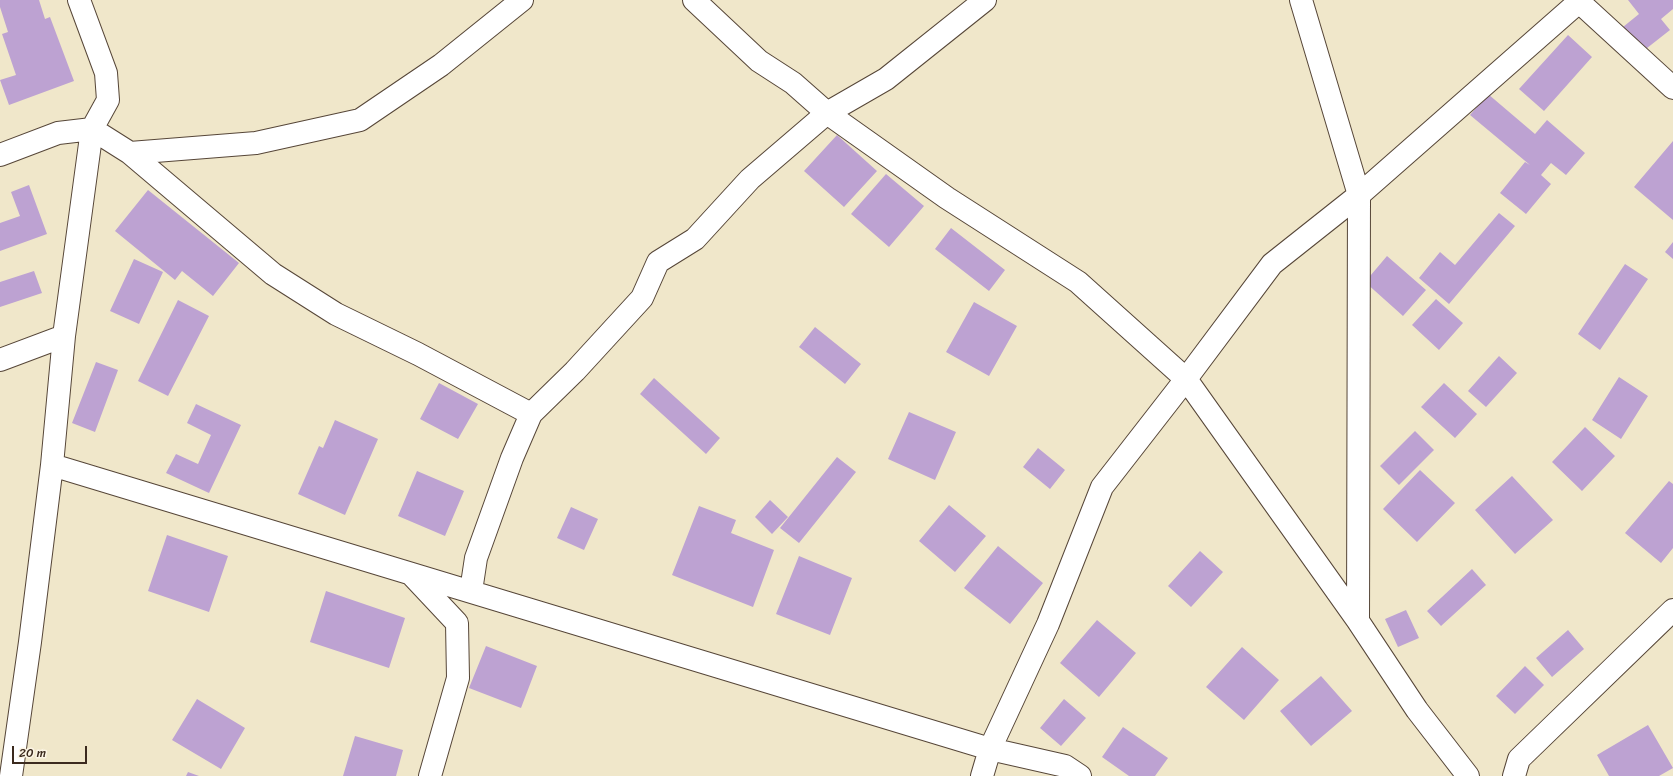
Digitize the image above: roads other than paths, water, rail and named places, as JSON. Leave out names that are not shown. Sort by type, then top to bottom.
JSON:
[{"type":"street","points":[[11,776],[52,465],[64,336],[92,129],[108,100],[106,72],[79,0]]},
{"type":"street","points":[[130,153],[256,143],[360,120],[441,65],[522,0]]},
{"type":"street","points":[[694,0],[759,61],[793,83],[827,113],[948,198],[1078,282],[1186,379],[1358,621],[1416,710],[1464,773]]},
{"type":"street","points":[[471,591],[476,558],[512,458],[531,414],[575,371],[642,298],[658,262],[695,239],[750,179],[827,113],[886,79],[985,0]]},
{"type":"street","points":[[1301,0],[1359,195],[1358,621]]},
{"type":"street","points":[[982,776],[990,749],[1048,624],[1102,487],[1186,379],[1272,264],[1359,195],[1579,1],[1673,88]]},
{"type":"street","points":[[0,155],[58,133],[92,129],[130,153],[273,274],[336,314],[418,354],[531,414]]},
{"type":"street","points":[[0,360],[64,336]]},
{"type":"street","points":[[52,465],[990,749],[1065,766],[1080,776]]},
{"type":"street","points":[[410,573],[457,623],[458,678],[430,776]]},
{"type":"street","points":[[1514,776],[1519,758],[1673,610]]},
{"type":"street","points":[[17,734],[26,776]]}]
